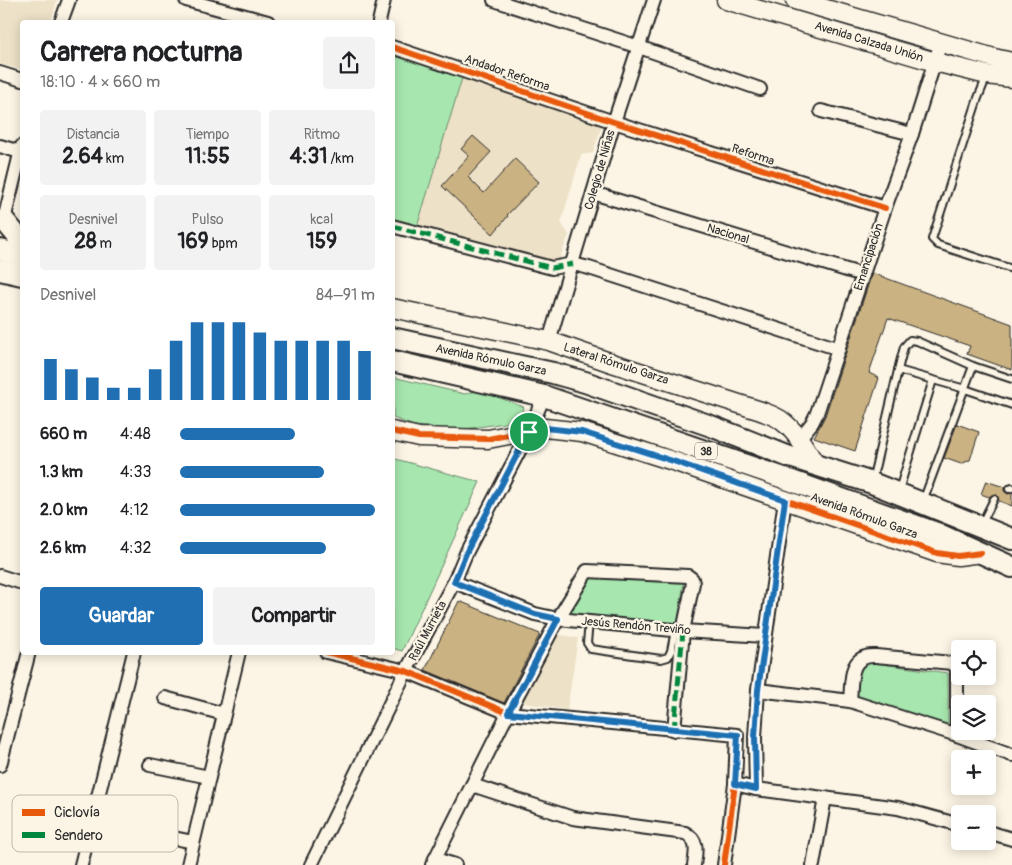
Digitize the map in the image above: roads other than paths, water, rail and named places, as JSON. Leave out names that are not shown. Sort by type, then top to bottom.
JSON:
[{"type":"main road","points":[[9,221],[20,239]]},
{"type":"main road","points":[[0,250],[20,255]]},
{"type":"main road","points":[[0,270],[20,275]]},
{"type":"main road","name":"Avenida Rómulo Garza","points":[[395,339],[554,373],[585,382],[816,465],[872,483],[1012,539]]},
{"type":"main road","name":"Avenida Rómulo Garza","points":[[395,362],[544,396],[778,476],[939,534],[1012,567]]},
{"type":"street","points":[[62,20],[69,0]]},
{"type":"street","points":[[186,0],[261,20]]},
{"type":"street","points":[[379,20],[384,0]]},
{"type":"street","points":[[494,0],[760,89]]},
{"type":"street","name":"Colegio de Niñas","points":[[549,341],[614,122],[654,0]]},
{"type":"street","name":"Avenida Calzada Unión","points":[[726,0],[935,62],[987,75],[1012,78]]},
{"type":"street","name":"Avenida Calzada Unión","points":[[795,0],[1012,62]]},
{"type":"street","name":"Emancipación","points":[[799,439],[818,413],[941,42]]},
{"type":"street","name":"Andador Reforma","points":[[395,48],[614,122]]},
{"type":"street","points":[[0,73],[20,79]]},
{"type":"street","points":[[822,110],[912,134]]},
{"type":"street","name":"Reforma","points":[[614,122],[885,208]]},
{"type":"street","points":[[0,146],[20,149]]},
{"type":"street","points":[[9,221],[20,160]]},
{"type":"street","name":"Nacional","points":[[593,193],[863,275]]},
{"type":"street","points":[[395,227],[552,268],[573,264],[839,349]]},
{"type":"street","name":"Lateral Rómulo Garza","points":[[395,309],[549,341],[761,410],[782,420],[799,439],[816,465]]},
{"type":"street","name":"Raúl Murrieta","points":[[311,865],[406,671],[454,582],[467,551],[529,432],[544,396]]},
{"type":"street","name":"Avenida Rómulo Garza","points":[[395,433],[419,437],[488,439],[545,428],[582,432],[676,462],[937,553],[958,556],[981,553]]},
{"type":"street","points":[[756,789],[755,737],[758,690],[785,500]]},
{"type":"street","points":[[455,865],[434,862],[508,713],[558,619],[587,571],[688,576],[692,578],[693,583],[679,631],[674,730]]},
{"type":"street","points":[[0,576],[20,582]]},
{"type":"street","name":"Jesús Rendón Treviño","points":[[454,582],[535,614],[558,619],[679,631],[765,636]]},
{"type":"street","points":[[0,765],[28,655]]},
{"type":"street","points":[[98,795],[133,655]]},
{"type":"street","points":[[189,865],[239,655]]},
{"type":"street","points":[[339,655],[406,671],[508,713],[738,735],[735,784],[724,865]]},
{"type":"street","points":[[850,701],[855,667],[857,661],[864,656],[952,663],[956,665],[957,670],[957,695]]},
{"type":"street","points":[[758,690],[850,701],[951,733]]},
{"type":"street","points":[[165,698],[224,714]]},
{"type":"street","points":[[971,740],[1012,755]]},
{"type":"street","points":[[150,765],[209,777]]},
{"type":"street","points":[[735,784],[756,789],[898,808],[951,823]]},
{"type":"street","points":[[472,785],[573,818],[677,832],[692,837],[696,848],[694,865]]},
{"type":"street","points":[[812,865],[825,798]]},
{"type":"street","points":[[996,834],[1012,839]]},
{"type":"street","points":[[178,839],[193,842]]},
{"type":"street","points":[[81,865],[84,852]]},
{"type":"lane","points":[[987,75],[932,239],[938,245],[1012,269]]},
{"type":"lane","points":[[872,483],[904,347],[910,340],[973,366],[1012,379]]},
{"type":"lane","points":[[923,502],[973,366]]},
{"type":"lane","points":[[898,370],[1012,404]]},
{"type":"lane","points":[[897,494],[933,380]]},
{"type":"lane","points":[[981,525],[994,499]]},
{"type":"lane","points":[[589,622],[587,643],[591,649],[661,659],[668,657],[679,631]]}]
